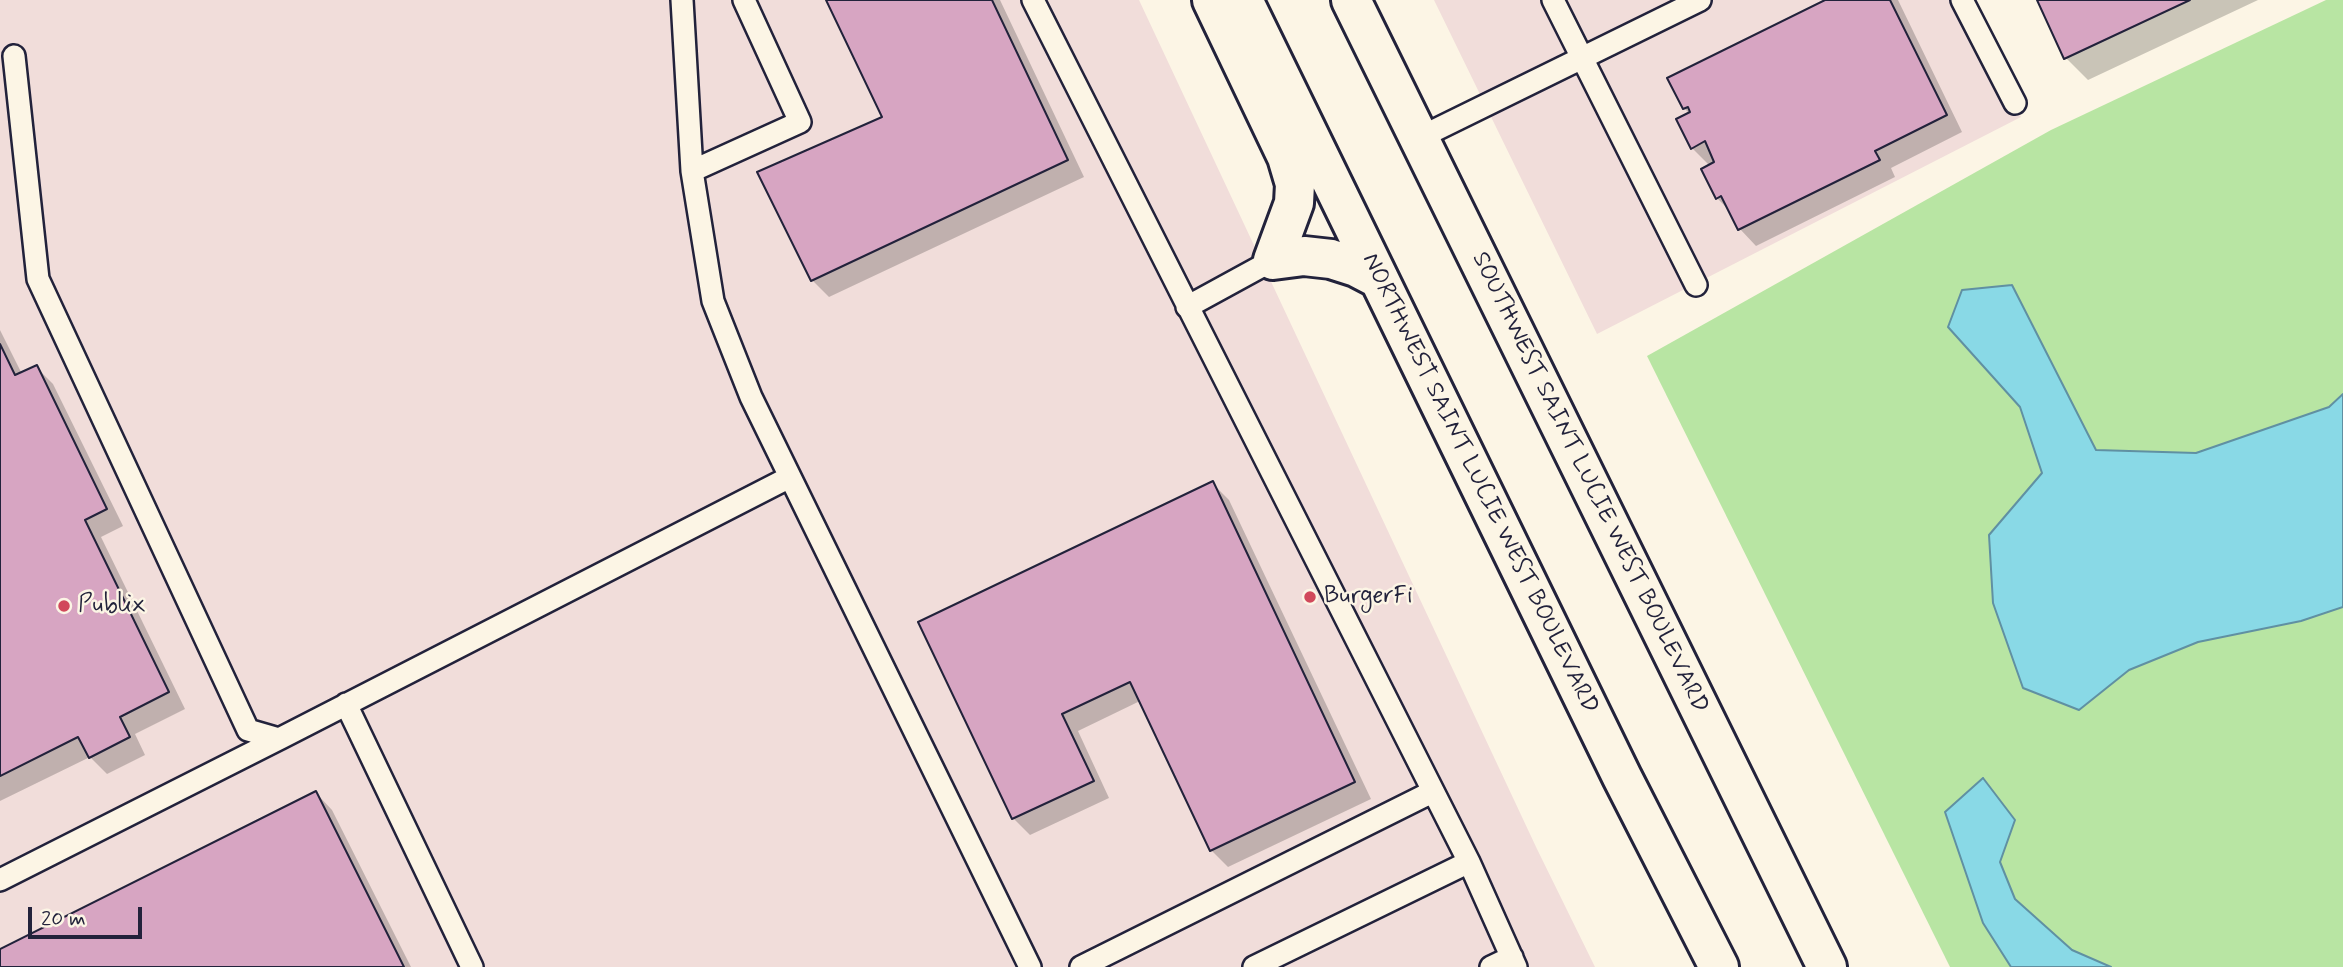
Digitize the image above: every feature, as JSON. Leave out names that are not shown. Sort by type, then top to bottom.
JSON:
[{"type":"main road","points":[[1212,0],[1287,158],[1296,184],[1294,203],[1273,260],[1304,256],[1331,259],[1356,267],[1379,279]]},
{"type":"main road","name":"NORTHWEST SAINT LUCIE WEST BOULEVARD","points":[[1243,0],[1622,777],[1719,967]]},
{"type":"main road","name":"SOUTHWEST SAINT LUCIE WEST BOULEVARD","points":[[1351,2],[1827,967]]},
{"type":"lane","points":[[682,0],[692,171],[713,301],[751,397],[1030,967]]},
{"type":"lane","points":[[692,171],[800,122],[744,0]]},
{"type":"lane","points":[[1033,0],[1469,862],[1514,962],[1491,967]]},
{"type":"lane","points":[[1553,0],[1696,285]]},
{"type":"lane","points":[[1419,138],[1700,0]]},
{"type":"lane","points":[[1962,0],[2015,103]]},
{"type":"lane","points":[[14,56],[38,279],[248,730],[278,739]]},
{"type":"lane","points":[[1187,307],[1273,260]]},
{"type":"lane","points":[[0,880],[790,477]]},
{"type":"lane","points":[[346,704],[472,967]]},
{"type":"lane","points":[[1081,967],[1432,792]]},
{"type":"lane","points":[[1254,967],[1469,862]]},
{"type":"shaded area","points":[[0,0],[1139,0],[1537,849],[1595,967],[0,967]]},
{"type":"shaded area","points":[[1434,0],[1963,0],[2021,117],[1597,334]]},
{"type":"green space","points":[[2326,0],[2343,0],[2343,967],[1950,967],[1647,356],[2051,130]]},
{"type":"water","points":[[2012,285],[2096,450],[2196,453],[2329,407],[2343,394],[2343,607],[2301,621],[2198,642],[2129,670],[2079,710],[2023,688],[1993,603],[1989,535],[2042,473],[2020,407],[1948,327],[1962,290]]},
{"type":"water","points":[[1983,778],[2015,820],[2000,862],[2015,899],[2072,950],[2111,967],[2011,967],[1983,923],[1945,812]]},
{"type":"building","points":[[826,0],[992,0],[1068,160],[811,281],[757,172],[882,117]]},
{"type":"building","points":[[1825,0],[1890,0],[1947,115],[1875,151],[1880,160],[1738,230],[1721,196],[1716,199],[1701,169],[1714,162],[1705,141],[1691,149],[1676,119],[1690,112],[1688,107],[1683,109],[1667,78]]},
{"type":"building","points":[[2037,0],[2190,0],[2064,59]]},
{"type":"building","name":"Publix","points":[[0,344],[15,375],[37,365],[107,509],[85,520],[169,692],[120,717],[130,737],[89,758],[78,737],[0,776]]},
{"type":"building","points":[[1213,481],[1355,782],[1210,851],[1130,682],[1062,714],[1094,781],[1012,819],[918,622]]},
{"type":"building","points":[[316,791],[404,967],[0,967],[0,949]]},
{"type":"place","name":"BurgerFi","points":[[1310,597]]},
{"type":"place","name":"Publix","points":[[64,606]]}]
